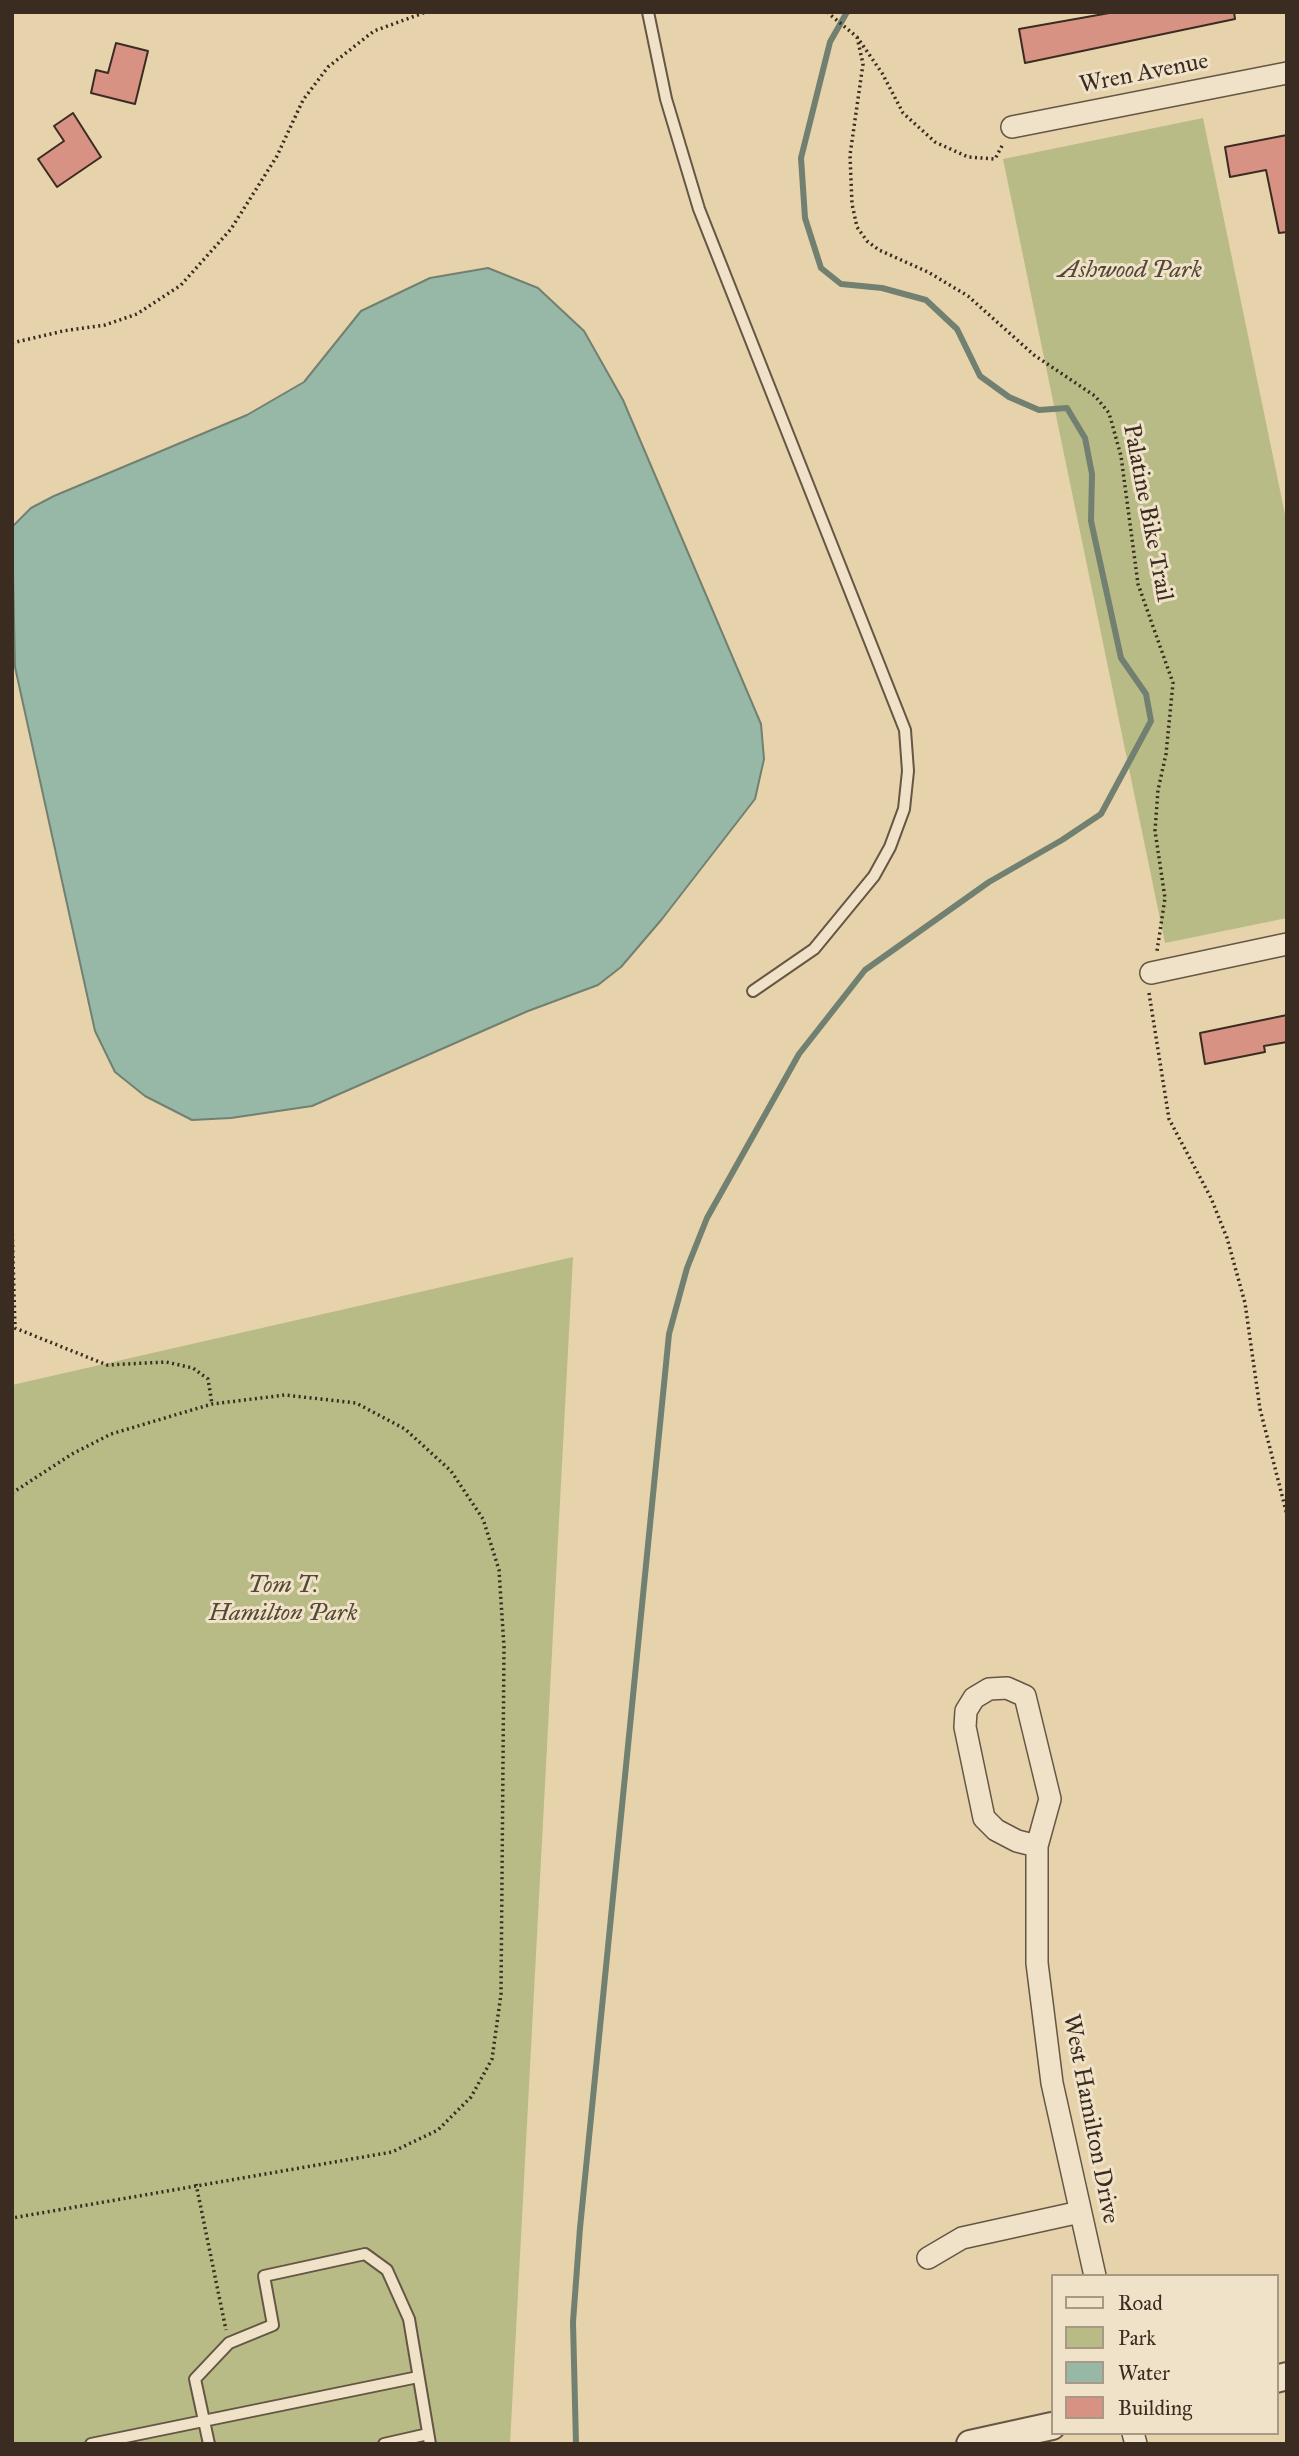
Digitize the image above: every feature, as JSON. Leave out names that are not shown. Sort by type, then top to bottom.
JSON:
[{"type":"street","name":"Wren Avenue","points":[[1012,127],[1287,73]]},
{"type":"street","points":[[1151,973],[1287,944]]},
{"type":"street","name":"West Hamilton Drive","points":[[1037,1846],[1017,1841],[996,1830],[984,1818],[965,1727],[966,1711],[974,1698],[989,1689],[1007,1688],[1025,1696],[1050,1798],[1037,1846],[1039,1976],[1052,2083],[1095,2274]]},
{"type":"street","points":[[928,2258],[962,2238],[1080,2212]]},
{"type":"street","points":[[970,2444],[1050,2426]]},
{"type":"lane","points":[[648,12],[666,99],[699,209],[905,730],[908,771],[904,809],[890,846],[874,876],[814,948],[752,991]]},
{"type":"lane","points":[[209,2444],[195,2379],[229,2343],[273,2325],[264,2276],[365,2254],[387,2270],[409,2319],[429,2439],[384,2444]]},
{"type":"lane","points":[[98,2443],[418,2377]]},
{"type":"path","points":[[12,343],[104,326],[137,314],[181,285],[231,229],[277,156],[303,100],[328,67],[374,31],[426,12]]},
{"type":"path","points":[[828,13],[857,37],[882,73],[903,113],[935,142],[968,157],[995,159],[1012,127]]},
{"type":"path","name":"Palatine Bike Trail","points":[[857,37],[863,64],[850,155],[852,204],[857,227],[867,241],[879,250],[928,272],[968,296],[1034,355],[1095,396],[1109,413],[1121,456],[1138,584],[1173,684],[1166,754],[1158,790],[1156,831],[1165,898],[1149,995],[1169,1119],[1211,1198],[1227,1238],[1245,1303],[1260,1409],[1287,1515]]},
{"type":"path","points":[[12,1223],[13,1329],[107,1365],[166,1362],[193,1368],[208,1379],[212,1404]]},
{"type":"path","points":[[12,1493],[72,1454],[111,1434],[212,1404],[285,1395],[356,1403],[405,1429],[451,1471],[483,1519],[499,1570],[504,1647],[501,1994],[492,2059],[471,2098],[438,2130],[392,2152],[12,2218]]},
{"type":"path","points":[[196,2184],[229,2343]]},
{"type":"green space","name":"Ashwood Park","points":[[1203,118],[1287,524],[1287,918],[1165,943],[1003,159]]},
{"type":"green space","name":"Tom T. Hamilton Park","points":[[573,1257],[510,2444],[12,2444],[12,1385]]},
{"type":"water","points":[[488,268],[538,288],[584,331],[623,400],[761,724],[764,759],[755,799],[662,919],[621,967],[598,985],[528,1011],[312,1106],[231,1118],[192,1120],[145,1096],[115,1072],[95,1031],[15,667],[12,527],[31,508],[54,496],[247,415],[304,382],[361,311],[430,278]]},
{"type":"building","points":[[1115,12],[1234,12],[1235,19],[1025,63],[1019,29]]},
{"type":"building","points":[[116,43],[148,51],[135,104],[91,93],[96,70],[108,73]]},
{"type":"building","points":[[73,113],[101,157],[57,187],[38,159],[64,141],[54,126]]},
{"type":"building","points":[[1287,135],[1287,232],[1279,233],[1266,170],[1230,177],[1225,147]]},
{"type":"building","points":[[1287,1015],[1287,1042],[1264,1046],[1265,1052],[1205,1064],[1200,1033]]},
{"type":"waterway","points":[[576,2444],[573,2322],[580,2228],[669,1334],[687,1268],[707,1218],[799,1054],[865,970],[989,882],[1101,814],[1151,721],[1146,694],[1121,658],[1091,521],[1092,474],[1085,438],[1067,408],[1039,410],[1009,397],[980,376],[957,329],[926,300],[882,288],[841,284],[821,268],[805,218],[801,158],[830,42],[847,12]]}]
